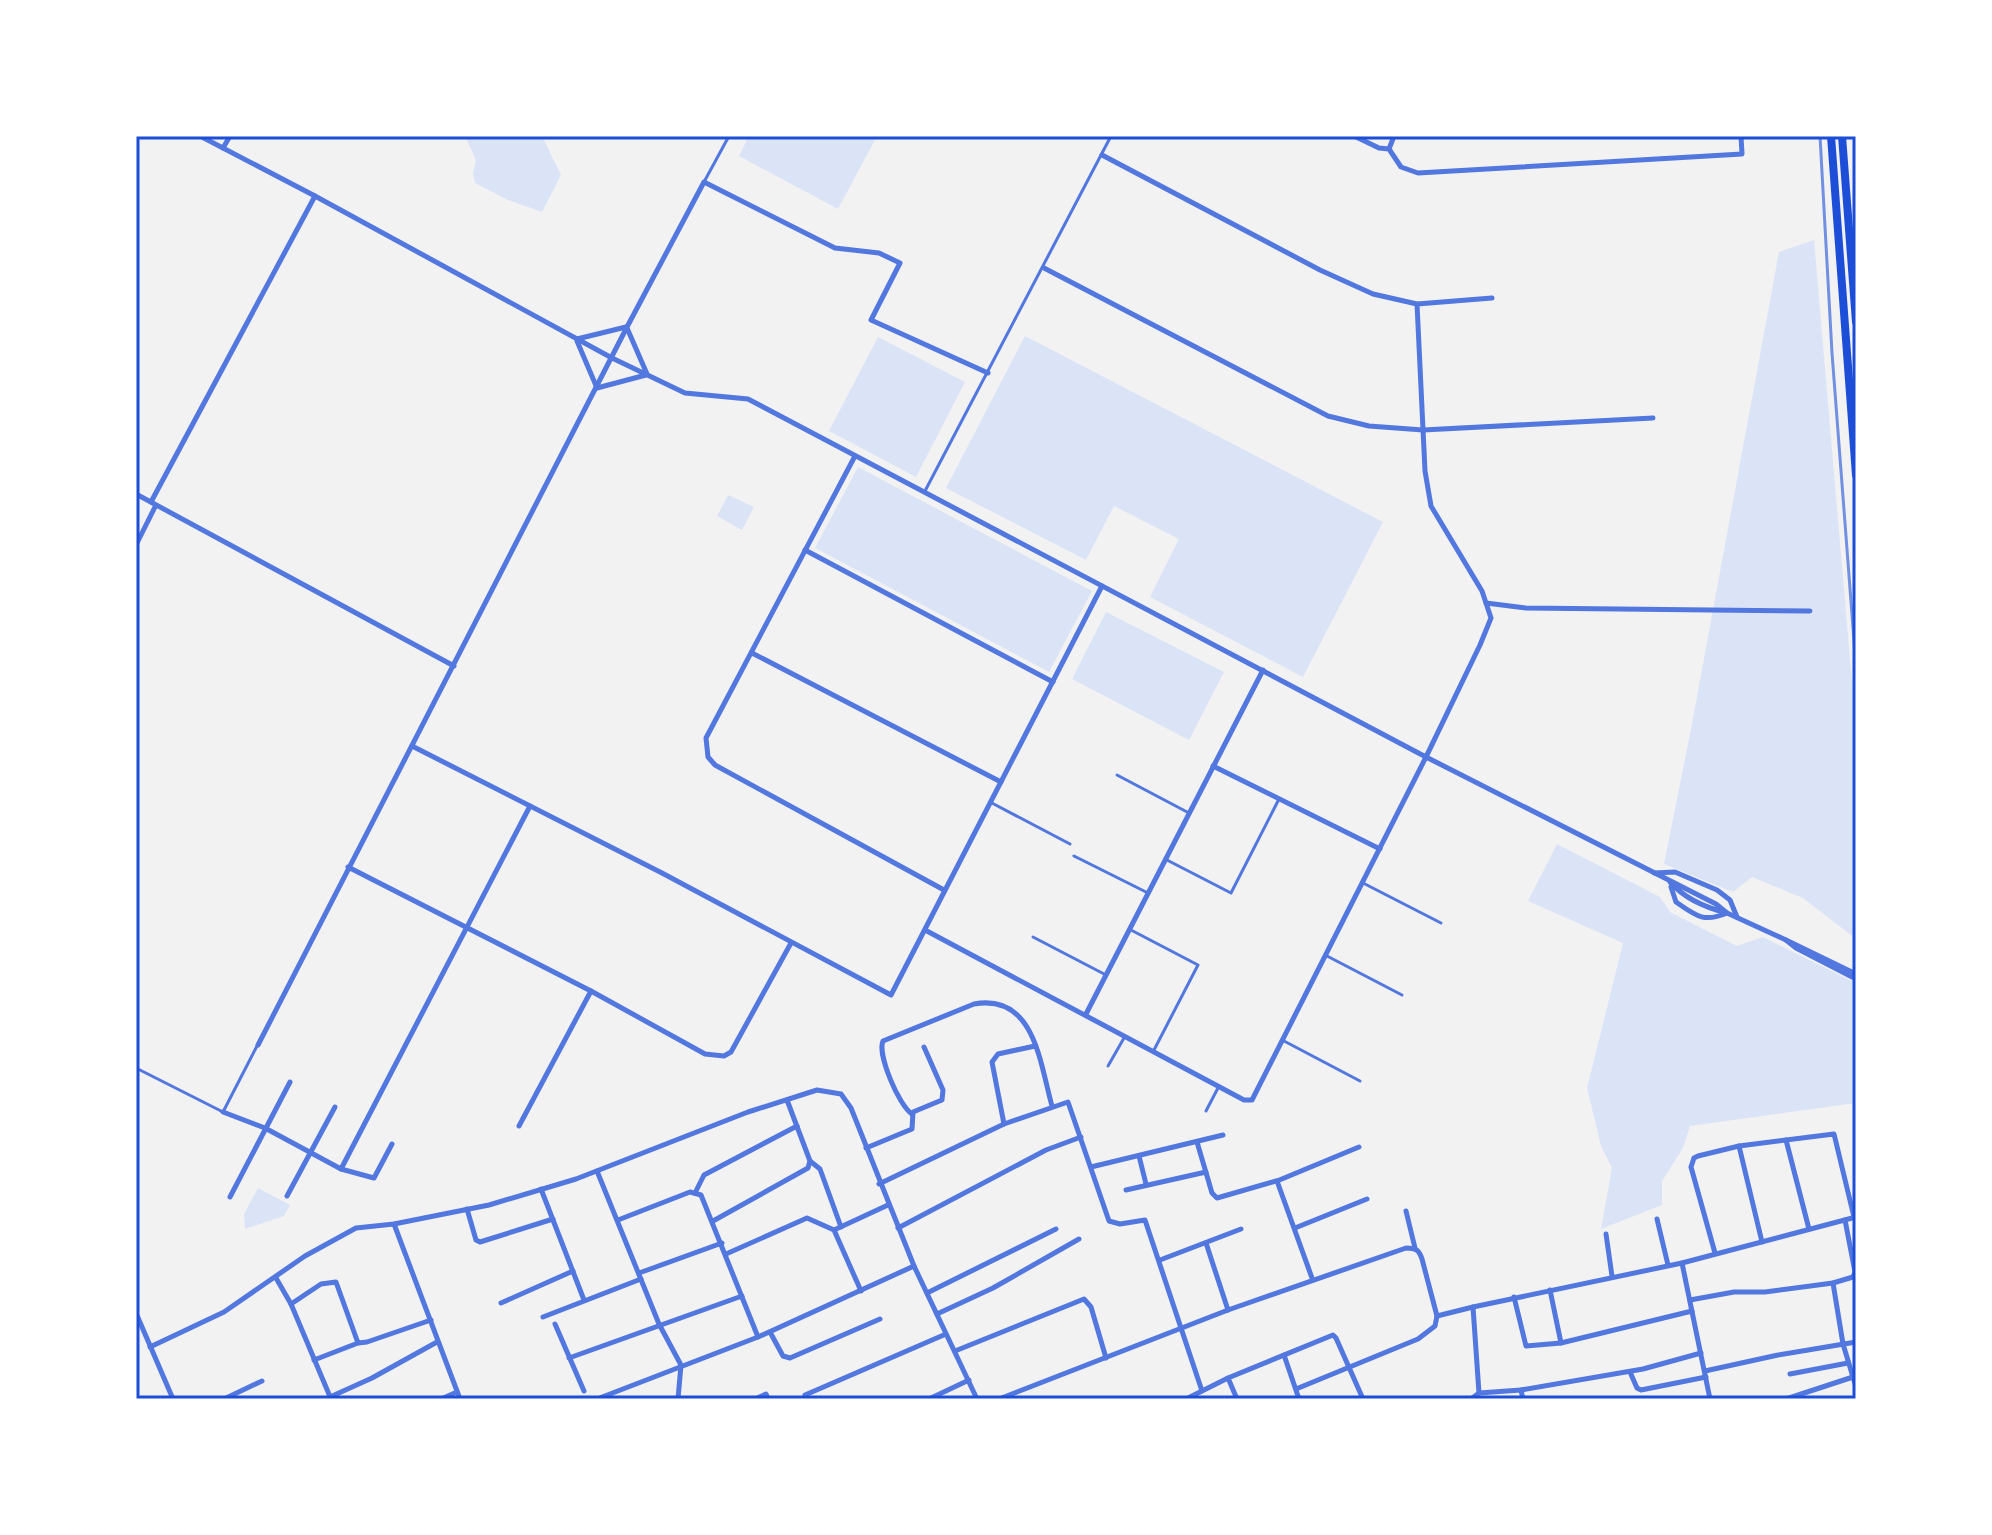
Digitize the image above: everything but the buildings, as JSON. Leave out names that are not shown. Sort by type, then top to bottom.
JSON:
[{"type":"highway","points":[[1831,136],[1856,475]]},
{"type":"highway","points":[[1842,136],[1856,322]]},
{"type":"street","points":[[200,136],[647,375],[685,393],[748,399],[1426,757],[1716,904],[1727,913],[1856,976]]},
{"type":"street","points":[[223,148],[230,136]]},
{"type":"street","points":[[1354,136],[1379,148],[1389,149]]},
{"type":"street","points":[[1389,149],[1394,136]]},
{"type":"street","points":[[1389,149],[1401,167],[1418,173],[1742,154],[1741,136]]},
{"type":"street","points":[[1102,155],[1320,270],[1373,294],[1417,304],[1492,298]]},
{"type":"street","points":[[258,1045],[704,182],[835,248],[879,253],[900,263],[871,320],[988,373]]},
{"type":"street","points":[[136,545],[153,504],[315,196]]},
{"type":"street","points":[[1044,268],[1328,416],[1369,426],[1423,430],[1653,418]]},
{"type":"street","points":[[925,930],[1244,1100],[1252,1100],[1426,757],[1491,618],[1482,591],[1431,506],[1425,471],[1417,304]]},
{"type":"street","points":[[577,339],[627,327]]},
{"type":"street","points":[[627,327],[647,375]]},
{"type":"street","points":[[577,339],[597,388]]},
{"type":"street","points":[[597,388],[647,375]]},
{"type":"street","points":[[855,456],[706,738],[708,757],[715,765],[944,890]]},
{"type":"street","points":[[136,494],[454,666]]},
{"type":"street","points":[[805,550],[1053,682]]},
{"type":"street","points":[[412,746],[891,995],[1102,586]]},
{"type":"street","points":[[1486,603],[1526,608],[1810,611]]},
{"type":"street","points":[[752,653],[1001,782]]},
{"type":"street","points":[[1086,1014],[1263,670]]},
{"type":"street","points":[[1213,766],[1380,849]]},
{"type":"street","points":[[341,1169],[530,806]]},
{"type":"street","points":[[348,867],[591,991],[705,1054],[724,1056],[731,1052],[792,942]]},
{"type":"street","points":[[1653,874],[1675,872],[1717,890],[1730,900],[1738,917]]},
{"type":"street","points":[[1670,882],[1676,902],[1702,918],[1710,919],[1727,913]]},
{"type":"street","points":[[519,1126],[591,991]]},
{"type":"street","points":[[866,1148],[912,1129],[912,1114],[904,1107],[880,1050],[883,1041],[986,1001],[1009,1008],[1029,1026],[1052,1106]]},
{"type":"street","points":[[1004,1124],[992,1062],[998,1054],[1035,1046]]},
{"type":"street","points":[[912,1114],[939,1102],[944,1096],[924,1047]]},
{"type":"street","points":[[230,1197],[290,1082]]},
{"type":"street","points":[[150,1347],[224,1312],[305,1256],[356,1228],[394,1224],[489,1205],[597,1171],[748,1112],[817,1090],[841,1094],[851,1108],[914,1266],[977,1399]]},
{"type":"street","points":[[787,1100],[810,1161],[820,1169],[861,1291]]},
{"type":"street","points":[[879,1184],[1004,1124],[1068,1102],[1109,1221],[1120,1224],[1145,1220],[1160,1260],[1179,1330],[1202,1391]]},
{"type":"street","points":[[287,1196],[335,1107]]},
{"type":"street","points":[[223,1112],[265,1128],[341,1169],[374,1178],[392,1144]]},
{"type":"street","points":[[695,1193],[704,1175],[797,1126]]},
{"type":"street","points":[[1437,1316],[1682,1263],[1855,1217],[1834,1134],[1739,1146],[1698,1156],[1692,1162],[1715,1253]]},
{"type":"street","points":[[1091,1167],[1223,1135]]},
{"type":"street","points":[[898,1228],[1046,1150],[1081,1137]]},
{"type":"street","points":[[1786,1140],[1809,1229]]},
{"type":"street","points":[[1197,1142],[1212,1193],[1217,1198],[1277,1181],[1359,1147]]},
{"type":"street","points":[[1739,1146],[1762,1242]]},
{"type":"street","points":[[1139,1156],[1146,1184]]},
{"type":"street","points":[[713,1221],[808,1168],[810,1161]]},
{"type":"street","points":[[597,1171],[659,1324],[681,1365],[678,1399]]},
{"type":"street","points":[[1126,1190],[1206,1172]]},
{"type":"street","points":[[1277,1181],[1312,1278]]},
{"type":"street","points":[[541,1189],[584,1300]]},
{"type":"street","points":[[618,1220],[690,1192],[701,1195],[758,1337]]},
{"type":"street","points":[[1295,1228],[1367,1199]]},
{"type":"street","points":[[726,1254],[807,1218],[838,1228],[888,1205]]},
{"type":"street","points":[[467,1209],[476,1240],[480,1242],[553,1219]]},
{"type":"street","points":[[1296,1389],[1418,1339],[1435,1326],[1437,1316],[1406,1211]]},
{"type":"street","points":[[1657,1219],[1668,1265]]},
{"type":"street","points":[[1690,1300],[1734,1292],[1765,1292],[1833,1283],[1853,1277],[1855,1272],[1845,1220]]},
{"type":"street","points":[[394,1224],[460,1399]]},
{"type":"street","points":[[927,1293],[1056,1229]]},
{"type":"street","points":[[1160,1260],[1241,1229]]},
{"type":"street","points":[[1606,1234],[1613,1277]]},
{"type":"street","points":[[937,1314],[993,1288],[1079,1239]]},
{"type":"street","points":[[543,1317],[722,1243]]},
{"type":"street","points":[[1206,1243],[1228,1310]]},
{"type":"street","points":[[999,1399],[1312,1278],[1406,1248],[1415,1248]]},
{"type":"street","points":[[1682,1263],[1710,1399]]},
{"type":"street","points":[[597,1399],[770,1332],[914,1266]]},
{"type":"street","points":[[501,1303],[573,1271]]},
{"type":"street","points":[[276,1278],[291,1304],[330,1398],[437,1342]]},
{"type":"street","points":[[291,1304],[321,1284],[336,1282],[358,1343]]},
{"type":"street","points":[[1833,1283],[1843,1344],[1856,1387]]},
{"type":"street","points":[[1550,1290],[1561,1343]]},
{"type":"street","points":[[569,1358],[742,1296]]},
{"type":"street","points":[[1514,1297],[1526,1346],[1561,1343],[1692,1311]]},
{"type":"street","points":[[955,1351],[1084,1299],[1091,1307],[1106,1358]]},
{"type":"street","points":[[1473,1307],[1479,1393]]},
{"type":"street","points":[[136,1313],[173,1399]]},
{"type":"street","points":[[770,1332],[783,1356],[790,1358],[880,1319]]},
{"type":"street","points":[[314,1360],[431,1320]]},
{"type":"street","points":[[555,1324],[584,1391]]},
{"type":"street","points":[[805,1395],[946,1334]]},
{"type":"street","points":[[1186,1399],[1228,1378],[1333,1335],[1363,1399]]},
{"type":"street","points":[[1630,1372],[1641,1390],[1778,1355],[1856,1342]]},
{"type":"street","points":[[1471,1399],[1479,1393],[1521,1390],[1630,1372],[1701,1353]]},
{"type":"street","points":[[1284,1355],[1299,1399]]},
{"type":"street","points":[[1790,1374],[1848,1363]]},
{"type":"street","points":[[1786,1399],[1854,1376]]},
{"type":"street","points":[[1228,1378],[1237,1399]]},
{"type":"street","points":[[929,1399],[969,1380]]},
{"type":"street","points":[[224,1399],[262,1381]]},
{"type":"street","points":[[1521,1390],[1523,1399]]},
{"type":"street","points":[[441,1399],[457,1392]]},
{"type":"street","points":[[755,1399],[766,1394],[768,1399]]},
{"type":"lane","points":[[704,182],[729,136]]},
{"type":"lane","points":[[924,493],[1111,136]]},
{"type":"lane","points":[[1117,775],[1189,813]]},
{"type":"lane","points":[[1165,859],[1231,893],[1279,799]]},
{"type":"lane","points":[[990,802],[1070,844]]},
{"type":"lane","points":[[1074,856],[1148,893]]},
{"type":"lane","points":[[1363,883],[1441,923]]},
{"type":"lane","points":[[1129,929],[1198,965],[1154,1050]]},
{"type":"lane","points":[[1033,937],[1106,975]]},
{"type":"lane","points":[[1327,956],[1402,995]]},
{"type":"lane","points":[[1108,1066],[1125,1035]]},
{"type":"lane","points":[[1284,1041],[1360,1081]]},
{"type":"lane","points":[[136,1068],[223,1112],[258,1045]]},
{"type":"lane","points":[[1206,1111],[1219,1086]]},
{"type":"shaded area","points":[[465,136],[542,136],[561,175],[542,212],[508,200],[475,183],[473,173],[476,160]]},
{"type":"shaded area","points":[[749,136],[877,136],[838,209],[739,156]]},
{"type":"shaded area","points":[[1814,240],[1856,729],[1856,939],[1803,898],[1752,877],[1733,892],[1664,864],[1779,252]]},
{"type":"shaded area","points":[[1025,336],[1383,522],[1303,677],[1150,597],[1179,539],[1114,506],[1086,560],[946,488]]},
{"type":"shaded area","points":[[878,337],[965,382],[916,477],[829,431]]},
{"type":"shaded area","points":[[858,467],[1092,591],[1049,672],[815,548]]},
{"type":"shaded area","points":[[728,495],[754,507],[742,530],[717,516]]},
{"type":"shaded area","points":[[1106,612],[1224,672],[1189,740],[1072,679]]},
{"type":"shaded area","points":[[1557,844],[1660,897],[1670,912],[1737,946],[1763,937],[1856,983],[1856,1103],[1690,1126],[1683,1148],[1662,1181],[1662,1205],[1601,1229],[1612,1168],[1601,1146],[1587,1088],[1623,943],[1528,901]]},
{"type":"shaded area","points":[[258,1188],[290,1205],[284,1216],[245,1229],[244,1214]]},
{"type":"railway","points":[[1820,136],[1832,353],[1856,667]]}]
